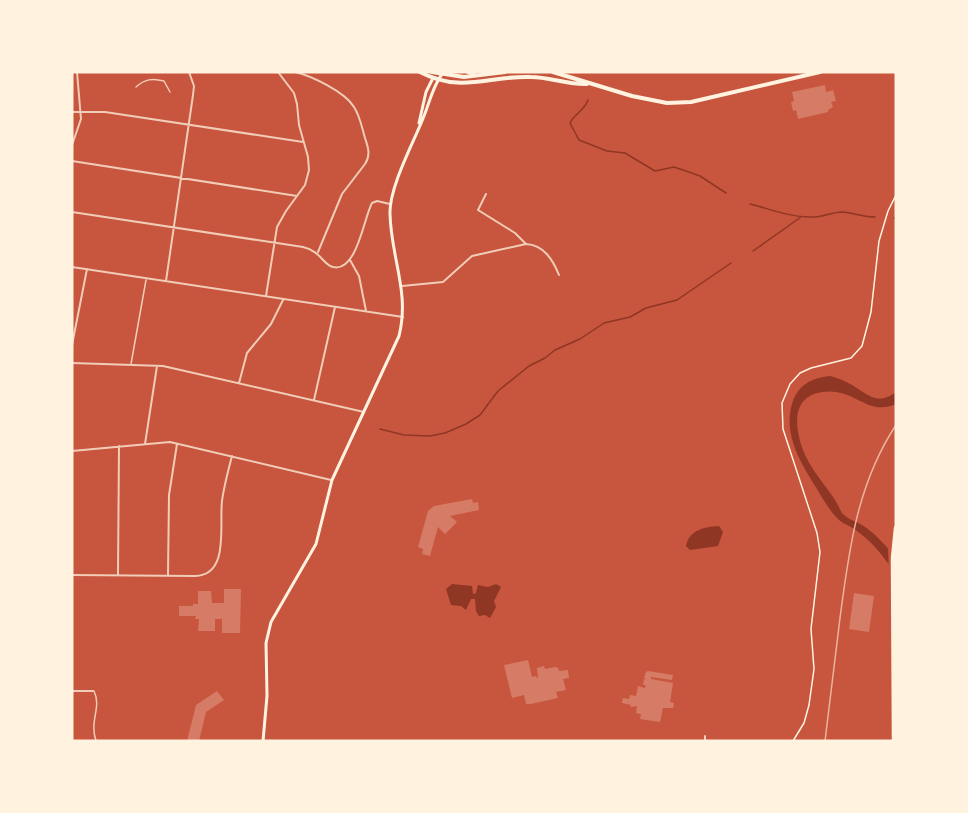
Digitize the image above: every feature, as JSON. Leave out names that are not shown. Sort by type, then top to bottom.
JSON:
[{"type":"highway","points":[[894,741],[893,558],[896,529]]},
{"type":"main road","points":[[420,72],[438,80],[470,83],[526,76],[548,78],[587,84],[646,100],[676,103],[699,100],[820,72]]},
{"type":"main road","points":[[467,72],[482,76]]},
{"type":"main road","points":[[419,124],[426,92],[432,78],[438,73],[464,77],[505,72]]},
{"type":"main road","points":[[553,72],[577,78],[587,84]]},
{"type":"main road","points":[[262,741],[267,696],[268,629],[274,614],[317,542],[332,480],[396,344],[403,317],[402,286],[390,225],[390,204],[419,124],[438,80],[438,73]]},
{"type":"street","points":[[72,145],[81,123],[77,72]]},
{"type":"street","points":[[166,281],[194,86],[189,72]]},
{"type":"street","points":[[266,296],[274,243],[281,218],[305,185],[309,170],[294,93],[278,72]]},
{"type":"street","points":[[295,72],[315,79],[347,98],[357,113],[369,150],[368,160],[342,194],[317,253]]},
{"type":"street","points":[[72,112],[105,112],[303,142]]},
{"type":"street","points":[[72,161],[297,196]]},
{"type":"street","points":[[486,194],[478,210],[526,244]]},
{"type":"street","points":[[72,212],[308,248],[317,253],[327,264],[342,267],[350,260],[363,232],[372,203],[377,201],[390,204]]},
{"type":"street","points":[[402,286],[443,282],[472,256],[526,244],[541,248],[560,275]]},
{"type":"street","points":[[350,260],[359,276],[366,311]]},
{"type":"street","points":[[72,267],[403,317]]},
{"type":"street","points":[[72,345],[87,269]]},
{"type":"street","points":[[238,383],[247,353],[271,324],[283,299]]},
{"type":"street","points":[[314,400],[335,307]]},
{"type":"street","points":[[72,363],[157,365],[364,412]]},
{"type":"street","points":[[145,444],[157,365]]},
{"type":"street","points":[[168,575],[169,495],[177,443]]},
{"type":"street","points":[[72,451],[177,443],[332,480]]},
{"type":"street","points":[[118,575],[119,446]]},
{"type":"street","points":[[72,575],[200,576],[207,573],[214,567],[220,552],[222,502],[232,456]]},
{"type":"street","points":[[72,691],[93,691]]},
{"type":"street","points":[[705,736],[705,741]]},
{"type":"lane","points":[[136,87],[152,79],[166,83],[170,92]]},
{"type":"lane","points":[[131,364],[146,278]]},
{"type":"lane","points":[[92,741],[95,740],[93,723],[97,701],[93,691]]},
{"type":"path","points":[[793,741],[806,718],[809,705],[814,669],[811,628],[820,552],[817,533],[783,429],[782,403],[790,384],[800,373],[848,359],[859,351],[865,338],[871,312],[879,241],[888,211],[896,195]]},
{"type":"shaded area","points":[[830,376],[847,382],[873,398],[884,398],[896,392],[896,404],[877,407],[843,394],[822,392],[811,395],[804,401],[797,416],[799,436],[805,455],[842,513],[871,531],[895,556],[892,734],[891,568],[867,539],[840,521],[824,501],[795,448],[790,427],[792,404],[798,392],[811,381]]},
{"type":"shaded area","points":[[719,526],[723,532],[718,546],[690,550],[686,546],[690,536],[694,533]]},
{"type":"shaded area","points":[[452,584],[472,586],[473,594],[476,593],[478,585],[488,587],[496,584],[501,587],[494,601],[496,607],[490,618],[485,615],[479,616],[475,599],[471,599],[466,610],[461,606],[451,605],[446,589]]},
{"type":"pier","points":[[888,546],[896,553],[896,741],[888,741],[891,693],[888,636],[890,607]]},
{"type":"building","points":[[825,85],[826,92],[833,90],[836,101],[831,102],[833,107],[828,112],[798,119],[791,102],[794,101],[792,92]]},
{"type":"building","points":[[472,499],[473,503],[478,502],[479,510],[450,516],[457,522],[445,534],[438,527],[430,556],[422,554],[423,549],[418,547],[428,511],[434,506]]},
{"type":"building","points":[[224,589],[241,589],[240,633],[222,633],[222,619],[215,619],[215,631],[198,631],[199,619],[195,619],[196,616],[179,616],[179,606],[198,604],[198,591],[211,591],[212,603],[224,603]]},
{"type":"building","points":[[854,593],[874,596],[869,632],[849,629]]},
{"type":"building","points":[[528,660],[532,677],[538,678],[537,668],[544,666],[545,669],[555,667],[559,671],[568,670],[569,678],[563,679],[566,690],[556,692],[558,698],[526,704],[524,695],[512,698],[504,665]]},
{"type":"building","points":[[648,671],[673,675],[672,680],[651,677],[651,679],[673,683],[670,702],[674,703],[673,708],[663,708],[660,722],[640,719],[641,714],[636,713],[637,706],[630,707],[631,705],[622,703],[623,698],[629,699],[630,695],[636,696],[638,686],[645,688],[644,679],[647,679],[644,678]]},
{"type":"building","points":[[217,691],[224,700],[206,712],[199,741],[187,741],[196,705]]},
{"type":"waterway","points":[[588,100],[570,123],[579,140],[607,151],[625,153],[655,171],[674,167],[700,176],[726,193]]},
{"type":"waterway","points":[[750,204],[802,217],[819,217],[842,212],[875,217]]},
{"type":"waterway","points":[[753,251],[801,217]]},
{"type":"waterway","points":[[380,429],[404,435],[430,436],[445,433],[466,424],[480,415],[498,391],[529,366],[555,350],[580,339],[604,323],[630,317],[646,308],[677,300],[731,263]]},
{"type":"tram line","points":[[825,741],[851,543],[872,470],[896,425]]}]
